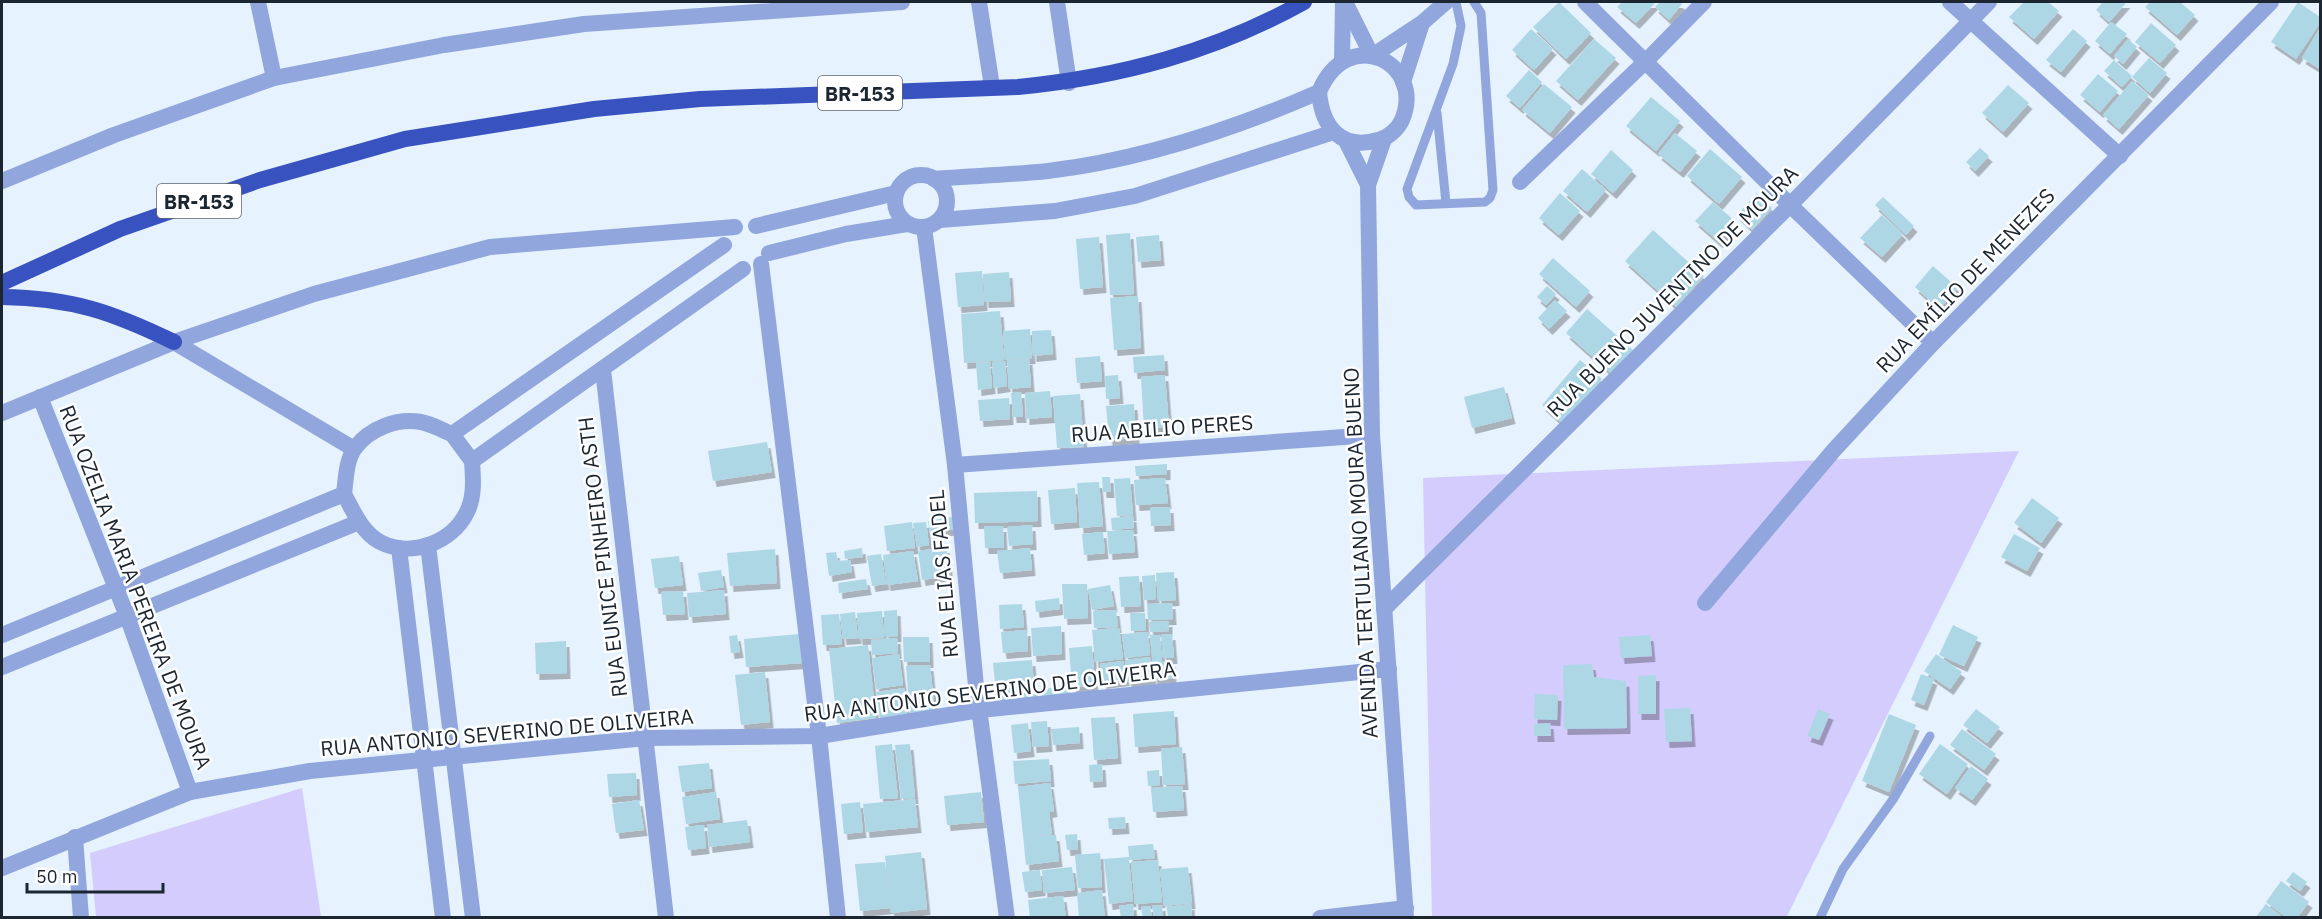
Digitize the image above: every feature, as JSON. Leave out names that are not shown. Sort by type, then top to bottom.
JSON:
[{"type":"highway","name":"BR-153","points":[[2,283],[120,229],[260,180],[405,140],[594,109],[700,99],[1069,83],[1146,67],[1217,45],[1304,2]]},
{"type":"highway","points":[[2,297],[65,301],[92,307],[121,316],[174,342]]},
{"type":"street","points":[[258,2],[274,78]]},
{"type":"street","points":[[2,181],[114,135],[274,78],[444,45],[584,24],[902,2]]},
{"type":"street","points":[[979,2],[992,87]]},
{"type":"street","points":[[1057,2],[1069,83]]},
{"type":"street","points":[[472,461],[743,269],[754,268],[765,258],[846,234],[915,226],[940,220],[1055,211],[1135,196],[1340,136],[1365,144],[1384,138],[1399,126],[1407,108],[1406,88],[1397,70],[1372,56],[1344,2]]},
{"type":"street","points":[[1342,61],[1344,2]]},
{"type":"street","points":[[1340,136],[1321,111],[1319,92],[1327,74],[1342,61],[1372,56],[1422,23],[1446,2]]},
{"type":"street","points":[[1585,2],[1647,60],[1790,205],[1933,343]]},
{"type":"street","points":[[1520,182],[1704,2]]},
{"type":"street","points":[[1950,2],[2120,156]]},
{"type":"street","name":"RUA BUENO JUVENTINO DE MOURA","points":[[1384,609],[1790,205],[1989,2]]},
{"type":"street","name":"RUA EMÍLIO DE MENEZES","points":[[1705,603],[1834,450],[1933,343],[2271,2]]},
{"type":"street","points":[[1403,82],[1422,23]]},
{"type":"street","points":[[934,179],[1049,171],[1125,157],[1224,131],[1319,92]]},
{"type":"street","name":"AVENIDA TERTULIANO MOURA BUENO","points":[[1340,136],[1368,185]]},
{"type":"street","name":"AVENIDA TERTULIANO MOURA BUENO","points":[[1384,138],[1368,185],[1372,435],[1406,913]]},
{"type":"street","points":[[915,226],[898,216],[894,205],[896,193],[902,183],[911,177],[923,175],[934,179],[943,187],[947,198],[946,210],[940,220]]},
{"type":"street","points":[[756,226],[896,193]]},
{"type":"street","points":[[2,413],[174,342],[314,294],[490,247],[735,227],[745,224],[756,226],[765,232],[769,242],[765,258],[838,918]]},
{"type":"street","name":"RUA ELIAS FADEL","points":[[915,226],[956,465],[980,710],[1007,918]]},
{"type":"street","points":[[735,227],[727,235],[724,245],[726,256],[733,264],[743,269]]},
{"type":"street","points":[[452,434],[724,245]]},
{"type":"street","points":[[174,342],[354,449]]},
{"type":"street","name":"RUA EUNICE PINHEIRO ASTH","points":[[603,369],[666,918]]},
{"type":"street","name":"RUA OZELIA MARIA PEREIRA DE MOURA","points":[[40,398],[127,616],[190,792]]},
{"type":"street","points":[[398,421],[422,422],[452,434],[472,461],[473,488],[468,511],[454,530],[428,545],[405,549],[379,542],[359,522],[344,494],[347,469],[354,449],[377,429],[398,421]]},
{"type":"street","name":"RUA ABILIO PERES","points":[[956,465],[1372,435]]},
{"type":"street","points":[[2,635],[344,494]]},
{"type":"street","points":[[2,667],[359,522]]},
{"type":"street","points":[[428,545],[473,918]]},
{"type":"street","points":[[399,548],[443,918]]},
{"type":"street","name":"RUA ANTONIO SEVERINO DE OLIVEIRA","points":[[2,868],[190,792],[310,771],[646,738],[819,736],[980,710],[1389,669]]},
{"type":"street","points":[[75,837],[81,918]]},
{"type":"street","points":[[1320,918],[1406,913]]},
{"type":"lane","points":[[1456,2],[1461,27],[1453,64],[1407,189],[1408,196],[1416,205],[1485,202],[1490,198],[1493,190],[1481,13],[1474,2]]},
{"type":"lane","points":[[1437,109],[1446,203]]},
{"type":"lane","points":[[1820,918],[1843,869],[1894,798],[1930,736]]},
{"type":"shaded area","points":[[2019,451],[1786,918],[1432,917],[1423,478]]},
{"type":"shaded area","points":[[302,788],[321,917],[96,917],[90,853]]},
{"type":"building","points":[[1559,2],[1591,33],[1566,59],[1533,27]]},
{"type":"building","points":[[1622,2],[1656,2],[1636,23],[1617,7]]},
{"type":"building","points":[[1660,2],[1682,4],[1669,20],[1655,7]]},
{"type":"building","points":[[2024,2],[2048,2],[2059,11],[2034,39],[2009,17]]},
{"type":"building","points":[[2103,2],[2127,2],[2109,22],[2096,10]]},
{"type":"building","points":[[2150,2],[2180,2],[2195,15],[2177,35],[2145,7]]},
{"type":"building","points":[[2298,2],[2320,17],[2320,23],[2296,59],[2271,42]]},
{"type":"building","points":[[2111,22],[2127,34],[2110,54],[2095,41]]},
{"type":"building","points":[[2151,23],[2176,45],[2160,63],[2135,42]]},
{"type":"building","points":[[2320,28],[2320,69],[2302,58]]},
{"type":"building","points":[[1531,29],[1553,49],[1534,70],[1512,50]]},
{"type":"building","points":[[2073,29],[2087,41],[2061,72],[2046,60]]},
{"type":"building","points":[[1594,39],[1616,58],[1578,100],[1556,81]]},
{"type":"building","points":[[2128,39],[2137,47],[2123,64],[2114,56]]},
{"type":"building","points":[[2149,58],[2167,73],[2150,93],[2132,77]]},
{"type":"building","points":[[2114,60],[2132,76],[2122,87],[2104,71]]},
{"type":"building","points":[[1529,70],[1542,82],[1520,108],[1506,96]]},
{"type":"building","points":[[2098,74],[2118,91],[2100,112],[2080,95]]},
{"type":"building","points":[[2132,81],[2149,95],[2119,129],[2103,115]]},
{"type":"building","points":[[1544,84],[1572,107],[1550,133],[1522,110]]},
{"type":"building","points":[[2008,85],[2029,103],[2003,132],[1982,113]]},
{"type":"building","points":[[1651,97],[1680,121],[1656,151],[1626,126]]},
{"type":"building","points":[[1675,133],[1697,151],[1680,172],[1658,154]]},
{"type":"building","points":[[1980,148],[1989,156],[1975,171],[1966,162]]},
{"type":"building","points":[[1710,149],[1742,177],[1719,204],[1687,176]]},
{"type":"building","points":[[1611,150],[1633,170],[1613,193],[1591,174]]},
{"type":"building","points":[[1582,169],[1606,190],[1587,212],[1563,191]]},
{"type":"building","points":[[1560,193],[1580,211],[1559,235],[1539,218]]},
{"type":"building","points":[[1757,193],[1772,208],[1752,230],[1737,215]]},
{"type":"building","points":[[1883,197],[1914,226],[1906,235],[1875,205]]},
{"type":"building","points":[[1713,202],[1736,222],[1719,242],[1695,221]]},
{"type":"building","points":[[1882,215],[1903,234],[1882,257],[1860,238]]},
{"type":"building","points":[[1653,230],[1704,276],[1676,307],[1625,261]]},
{"type":"building","points":[[1130,233],[1134,294],[1110,295],[1106,235]]},
{"type":"building","points":[[1159,235],[1161,260],[1138,262],[1136,237]]},
{"type":"building","points":[[1099,237],[1103,287],[1080,289],[1076,239]]},
{"type":"building","points":[[1553,258],[1590,291],[1576,307],[1539,274]]},
{"type":"building","points":[[1933,266],[1958,288],[1939,309],[1915,287]]},
{"type":"building","points":[[982,271],[984,305],[958,307],[955,273]]},
{"type":"building","points":[[1009,272],[1011,301],[985,302],[983,274]]},
{"type":"building","points":[[1547,286],[1556,294],[1546,305],[1537,297]]},
{"type":"building","points":[[1138,296],[1141,348],[1114,350],[1110,298]]},
{"type":"building","points":[[1555,300],[1567,311],[1549,329],[1538,318]]},
{"type":"building","points":[[1587,309],[1634,351],[1612,374],[1566,333]]},
{"type":"building","points":[[1000,311],[1004,360],[964,363],[961,314]]},
{"type":"building","points":[[1030,329],[1032,358],[1005,360],[1003,331]]},
{"type":"building","points":[[1051,330],[1053,354],[1033,356],[1032,331]]},
{"type":"building","points":[[1164,355],[1165,370],[1134,373],[1133,357]]},
{"type":"building","points":[[1100,356],[1102,381],[1077,383],[1075,358]]},
{"type":"building","points":[[1029,359],[1031,387],[1009,389],[1007,360]]},
{"type":"building","points":[[1580,360],[1602,379],[1563,424],[1542,405]]},
{"type":"building","points":[[1005,361],[1007,386],[994,388],[992,362]]},
{"type":"building","points":[[990,362],[992,388],[978,390],[976,363]]},
{"type":"building","points":[[1118,375],[1120,398],[1106,399],[1105,376]]},
{"type":"building","points":[[1165,375],[1169,427],[1144,429],[1141,377]]},
{"type":"building","points":[[1504,387],[1512,418],[1472,428],[1464,397]]},
{"type":"building","points":[[1050,391],[1052,417],[1026,419],[1025,393]]},
{"type":"building","points":[[1021,392],[1023,417],[1013,417],[1011,393]]},
{"type":"building","points":[[1080,394],[1084,447],[1057,448],[1053,396]]},
{"type":"building","points":[[1009,398],[1010,419],[980,421],[978,400]]},
{"type":"building","points":[[1134,404],[1136,438],[1109,440],[1106,406]]},
{"type":"building","points":[[767,442],[772,472],[713,481],[708,451]]},
{"type":"building","points":[[1167,464],[1167,474],[1136,476],[1135,466]]},
{"type":"building","points":[[1102,477],[1110,477],[1111,492],[1103,492]]},
{"type":"building","points":[[1130,478],[1133,515],[1117,516],[1114,479]]},
{"type":"building","points":[[1165,478],[1168,503],[1136,505],[1134,480]]},
{"type":"building","points":[[1099,482],[1103,526],[1080,528],[1077,483]]},
{"type":"building","points":[[1075,488],[1077,522],[1051,524],[1048,490]]},
{"type":"building","points":[[1037,491],[1038,521],[975,523],[974,493]]},
{"type":"building","points":[[2032,498],[2059,518],[2041,543],[2014,523]]},
{"type":"building","points":[[1170,507],[1171,525],[1151,526],[1150,508]]},
{"type":"building","points":[[1133,516],[1134,528],[1112,530],[1111,518]]},
{"type":"building","points":[[952,517],[954,529],[930,533],[928,521]]},
{"type":"building","points":[[912,522],[915,548],[887,551],[884,526]]},
{"type":"building","points":[[926,522],[929,545],[917,547],[913,523]]},
{"type":"building","points":[[1032,525],[1033,544],[1009,546],[1007,527]]},
{"type":"building","points":[[984,526],[1003,526],[1004,548],[985,548]]},
{"type":"building","points":[[1133,530],[1135,552],[1109,554],[1107,531]]},
{"type":"building","points":[[1103,532],[1105,553],[1084,555],[1082,534]]},
{"type":"building","points":[[2014,534],[2040,548],[2027,571],[2001,557]]},
{"type":"building","points":[[946,547],[950,576],[922,580],[918,551]]},
{"type":"building","points":[[862,548],[863,557],[845,559],[844,551]]},
{"type":"building","points":[[1030,548],[1032,570],[1000,573],[997,551]]},
{"type":"building","points":[[775,549],[777,583],[730,586],[727,553]]},
{"type":"building","points":[[913,551],[918,581],[887,585],[883,555]]},
{"type":"building","points":[[836,552],[838,561],[850,560],[852,572],[829,576],[826,553]]},
{"type":"building","points":[[881,554],[886,584],[872,586],[867,556]]},
{"type":"building","points":[[679,556],[683,585],[655,588],[651,559]]},
{"type":"building","points":[[721,570],[724,587],[701,591],[698,573]]},
{"type":"building","points":[[1174,572],[1176,600],[1158,601],[1156,573]]},
{"type":"building","points":[[1155,575],[1156,599],[1144,600],[1142,576]]},
{"type":"building","points":[[1139,576],[1141,606],[1121,607],[1119,577]]},
{"type":"building","points":[[866,579],[868,589],[839,593],[838,583]]},
{"type":"building","points":[[1062,584],[1087,584],[1088,618],[1064,619]]},
{"type":"building","points":[[1110,585],[1114,606],[1092,610],[1088,589]]},
{"type":"building","points":[[724,590],[726,614],[689,617],[687,593]]},
{"type":"building","points":[[683,591],[685,614],[663,615],[661,592]]},
{"type":"building","points":[[1059,598],[1060,609],[1036,612],[1035,601]]},
{"type":"building","points":[[1172,603],[1173,619],[1148,620],[1147,604]]},
{"type":"building","points":[[1022,604],[1024,627],[1000,629],[999,605]]},
{"type":"building","points":[[897,610],[898,636],[885,637],[884,611]]},
{"type":"building","points":[[1116,610],[1118,627],[1094,628],[1093,611]]},
{"type":"building","points":[[882,611],[884,638],[859,639],[857,613]]},
{"type":"building","points":[[855,612],[858,638],[843,639],[840,614]]},
{"type":"building","points":[[1130,613],[1145,613],[1146,630],[1131,631]]},
{"type":"building","points":[[839,614],[842,644],[823,645],[821,615]]},
{"type":"building","points":[[1169,621],[1169,631],[1150,632],[1149,622]]},
{"type":"building","points":[[1953,625],[1978,637],[1964,666],[1939,655]]},
{"type":"building","points":[[1061,626],[1062,654],[1033,656],[1031,628]]},
{"type":"building","points":[[1119,628],[1123,659],[1095,662],[1092,630]]},
{"type":"building","points":[[1027,630],[1028,651],[1003,653],[1001,632]]},
{"type":"building","points":[[1148,632],[1150,655],[1125,658],[1122,634]]},
{"type":"building","points":[[800,634],[802,663],[746,667],[744,639]]},
{"type":"building","points":[[1172,634],[1174,658],[1163,658],[1161,635]]},
{"type":"building","points":[[737,635],[740,652],[731,653],[729,636]]},
{"type":"building","points":[[1150,635],[1160,635],[1162,662],[1172,661],[1173,678],[1154,679]]},
{"type":"building","points":[[1650,635],[1652,656],[1621,658],[1619,637]]},
{"type":"building","points":[[903,637],[929,637],[930,662],[904,662]]},
{"type":"building","points":[[897,638],[898,653],[872,655],[871,640]]},
{"type":"building","points":[[566,641],[567,673],[536,674],[535,643]]},
{"type":"building","points":[[868,645],[876,718],[837,723],[829,649]]},
{"type":"building","points":[[1092,646],[1095,686],[1072,687],[1069,648]]},
{"type":"building","points":[[899,654],[903,685],[876,689],[872,658]]},
{"type":"building","points":[[1936,654],[1962,672],[1950,689],[1924,671]]},
{"type":"building","points":[[1150,657],[1153,679],[1128,682],[1125,660]]},
{"type":"building","points":[[1032,660],[1035,700],[997,703],[993,663]]},
{"type":"building","points":[[1123,661],[1126,680],[1103,683],[1100,664]]},
{"type":"building","points":[[1592,664],[1594,677],[1626,681],[1627,728],[1564,729],[1563,665]]},
{"type":"building","points":[[930,665],[935,713],[910,715],[906,666]]},
{"type":"building","points":[[765,672],[770,722],[741,725],[735,675]]},
{"type":"building","points":[[1921,674],[1934,679],[1924,705],[1911,700]]},
{"type":"building","points":[[1656,675],[1656,714],[1638,714],[1638,676]]},
{"type":"building","points":[[1070,687],[1071,700],[1037,702],[1036,689]]},
{"type":"building","points":[[904,688],[908,716],[880,719],[876,692]]},
{"type":"building","points":[[1535,694],[1558,695],[1557,720],[1534,719]]},
{"type":"building","points":[[1690,708],[1692,741],[1666,742],[1664,709]]},
{"type":"building","points":[[1818,709],[1830,714],[1819,740],[1807,736]]},
{"type":"building","points":[[1976,709],[2000,727],[1987,743],[1963,725]]},
{"type":"building","points":[[1174,711],[1176,744],[1135,747],[1133,714]]},
{"type":"building","points":[[1889,714],[1916,725],[1889,792],[1862,781]]},
{"type":"building","points":[[1115,717],[1118,758],[1094,760],[1091,718]]},
{"type":"building","points":[[1047,721],[1049,746],[1033,747],[1031,722]]},
{"type":"building","points":[[1028,723],[1031,751],[1014,753],[1011,725]]},
{"type":"building","points":[[1550,723],[1551,736],[1534,736],[1534,724]]},
{"type":"building","points":[[1079,727],[1080,743],[1053,745],[1051,729]]},
{"type":"building","points":[[1962,729],[1996,754],[1984,770],[1950,745]]},
{"type":"building","points":[[892,744],[898,798],[880,799],[875,746]]},
{"type":"building","points":[[910,744],[915,798],[901,799],[895,745]]},
{"type":"building","points":[[1940,744],[1968,764],[1947,794],[1919,774]]},
{"type":"building","points":[[1182,747],[1185,784],[1163,785],[1161,749]]},
{"type":"building","points":[[1049,759],[1051,781],[1015,784],[1013,761]]},
{"type":"building","points":[[709,763],[712,788],[682,792],[678,766]]},
{"type":"building","points":[[1102,764],[1103,781],[1090,782],[1089,765]]},
{"type":"building","points":[[1971,766],[1988,779],[1972,800],[1955,788]]},
{"type":"building","points":[[1159,770],[1160,785],[1148,786],[1147,771]]},
{"type":"building","points":[[636,773],[637,795],[609,797],[607,774]]},
{"type":"building","points":[[1050,783],[1054,811],[1049,812],[1052,834],[1034,837],[1056,835],[1059,861],[1026,865],[1018,787]]},
{"type":"building","points":[[1182,786],[1184,810],[1153,812],[1151,788]]},
{"type":"building","points":[[716,792],[720,819],[686,824],[682,797]]},
{"type":"building","points":[[981,792],[984,822],[947,825],[944,796]]},
{"type":"building","points":[[915,799],[918,827],[866,832],[863,804]]},
{"type":"building","points":[[639,800],[644,830],[616,833],[612,804]]},
{"type":"building","points":[[860,802],[863,832],[844,834],[841,804]]},
{"type":"building","points":[[1125,817],[1126,828],[1109,829],[1108,818]]},
{"type":"building","points":[[747,820],[750,842],[709,847],[707,825]]},
{"type":"building","points":[[704,825],[706,848],[688,850],[685,827]]},
{"type":"building","points":[[1077,834],[1078,849],[1067,850],[1065,835]]},
{"type":"building","points":[[1153,844],[1155,858],[1129,860],[1133,901],[1109,904],[1104,859],[1129,857],[1128,846]]},
{"type":"building","points":[[921,852],[927,909],[891,913],[885,856]]},
{"type":"building","points":[[1100,853],[1102,887],[1078,888],[1075,855]]},
{"type":"building","points":[[1158,860],[1162,902],[1135,904],[1131,862]]},
{"type":"building","points":[[885,862],[890,908],[860,911],[855,864]]},
{"type":"building","points":[[1072,867],[1075,890],[1044,893],[1042,870]]},
{"type":"building","points":[[1188,867],[1192,903],[1164,906],[1160,869]]},
{"type":"building","points":[[1040,870],[1042,890],[1025,892],[1022,872]]},
{"type":"building","points":[[2293,872],[2307,882],[2300,891],[2286,881]]},
{"type":"building","points":[[2281,881],[2309,902],[2297,918],[2287,918],[2266,902]]},
{"type":"building","points":[[1102,890],[1105,918],[1079,918],[1077,893]]},
{"type":"building","points":[[1063,896],[1066,918],[1030,918],[1028,900]]},
{"type":"building","points":[[1133,904],[1134,918],[1121,918],[1119,906]]},
{"type":"building","points":[[1191,904],[1192,916],[1168,918],[1167,907]]},
{"type":"building","points":[[2266,904],[2281,916],[2280,918],[2255,918]]},
{"type":"building","points":[[1162,905],[1163,918],[1154,918],[1152,906]]},
{"type":"building","points":[[1150,906],[1152,918],[1143,918],[1141,907]]}]
